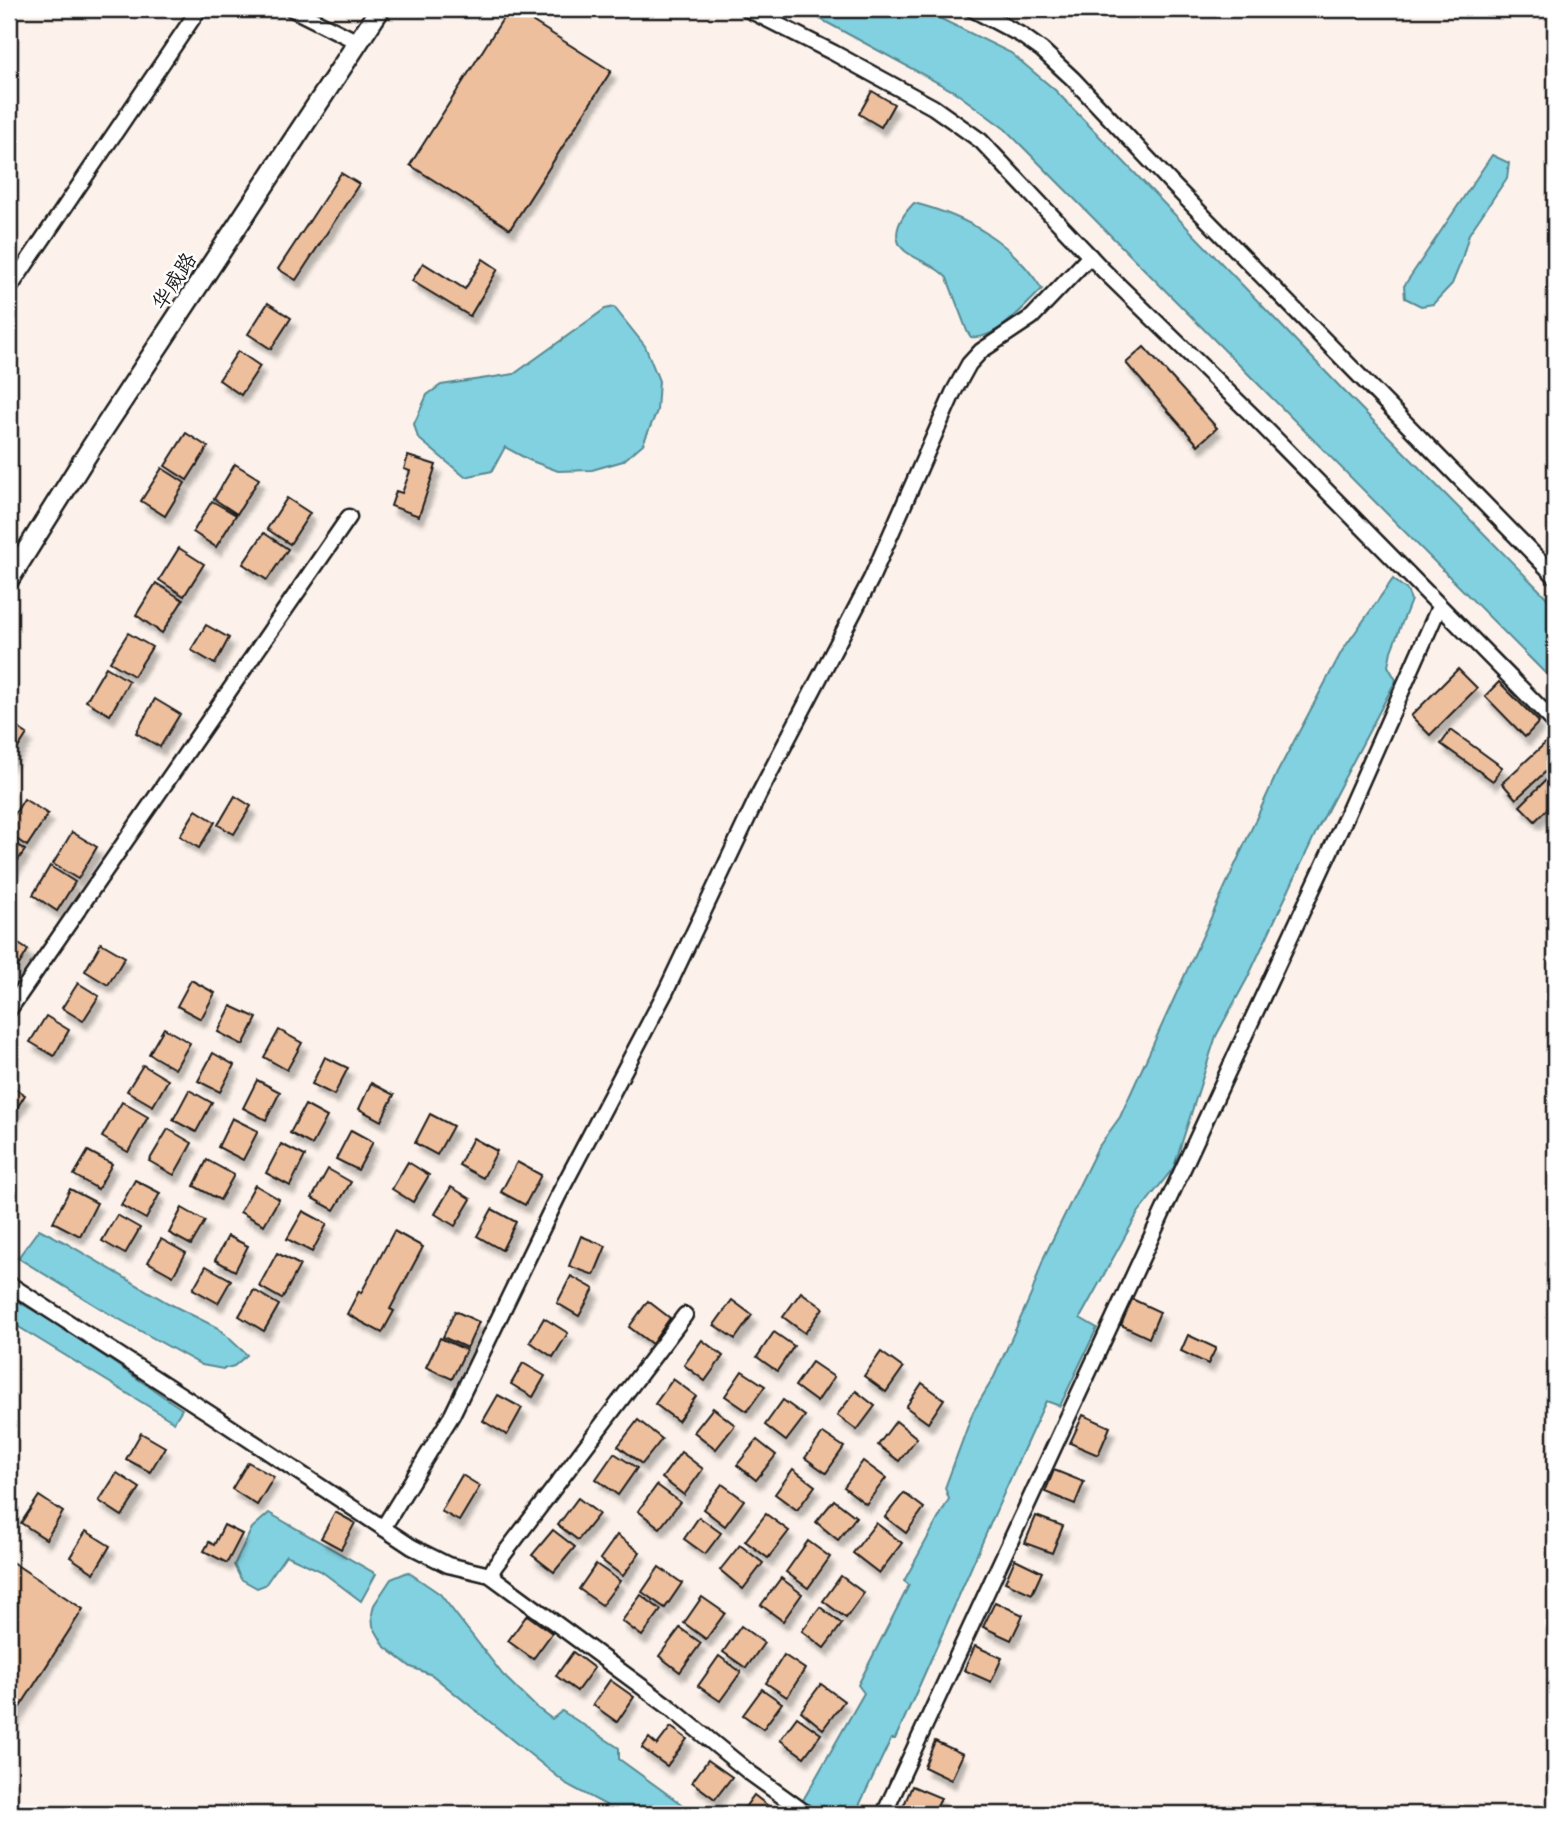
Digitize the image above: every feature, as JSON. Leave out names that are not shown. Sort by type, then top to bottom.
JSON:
[{"type":"main road","name":"华威路","points":[[9,579],[91,448],[380,9]]},
{"type":"street","points":[[9,289],[199,9]]},
{"type":"street","points":[[292,9],[358,42]]},
{"type":"street","points":[[747,9],[933,107],[981,141],[1090,256],[1256,419],[1555,723]]},
{"type":"street","points":[[972,9],[1021,35],[1042,50],[1073,79],[1555,576]]},
{"type":"street","points":[[383,1528],[452,1415],[553,1207],[666,991],[759,794],[871,579],[953,393],[969,364],[981,351],[1032,317],[1090,256]]},
{"type":"street","points":[[9,1010],[349,517]]},
{"type":"street","points":[[884,1814],[1345,819],[1439,607]]},
{"type":"street","points":[[9,1284],[412,1547],[448,1565],[490,1576],[668,1706],[750,1773],[807,1814]]},
{"type":"street","points":[[490,1576],[685,1315]]},
{"type":"water","points":[[802,9],[921,9],[1011,53],[1055,90],[1555,606],[1555,683],[1005,129],[955,92]]},
{"type":"water","points":[[1492,155],[1509,163],[1507,178],[1469,234],[1452,284],[1433,304],[1421,306],[1405,298],[1404,286]]},
{"type":"water","points":[[914,203],[952,216],[987,233],[1017,257],[1042,289],[1000,328],[980,337],[971,337],[947,278],[900,245],[897,232],[899,226]]},
{"type":"water","points":[[614,307],[645,346],[659,381],[657,411],[643,444],[623,461],[592,470],[558,471],[505,447],[492,471],[465,477],[418,438],[414,424],[427,395],[441,385],[514,374],[605,309]]},
{"type":"water","points":[[1393,579],[1407,590],[1411,600],[1391,651],[1388,666],[1396,680],[1318,828],[1248,977],[1216,1036],[1174,1167],[1138,1213],[1080,1318],[1097,1328],[1060,1406],[1046,1401],[895,1739],[891,1739],[855,1814],[817,1814],[802,1802],[864,1693],[858,1685],[909,1585],[904,1581],[949,1499],[945,1488],[973,1412],[994,1377],[1031,1295],[1044,1257],[1097,1149],[1120,1117],[1277,773],[1342,651]]},
{"type":"water","points":[[39,1229],[168,1303],[218,1328],[247,1355],[234,1366],[223,1369],[202,1365],[108,1313],[18,1258]]},
{"type":"water","points":[[9,1296],[61,1327],[182,1409],[174,1422],[9,1321]]},
{"type":"water","points":[[269,1513],[376,1574],[361,1601],[321,1571],[286,1555],[265,1585],[257,1588],[241,1579],[234,1565],[252,1528]]},
{"type":"water","points":[[408,1572],[440,1594],[503,1675],[536,1707],[552,1719],[562,1711],[619,1748],[619,1759],[688,1809],[691,1814],[611,1814],[606,1805],[568,1785],[432,1675],[411,1667],[385,1647],[373,1626],[374,1605],[391,1579]]},
{"type":"building","points":[[509,9],[611,71],[510,229],[410,165]]},
{"type":"building","points":[[872,91],[894,104],[881,127],[859,114]]},
{"type":"building","points":[[341,173],[359,184],[296,280],[278,269]]},
{"type":"building","points":[[483,259],[498,269],[470,316],[412,281],[423,263],[465,289]]},
{"type":"building","points":[[268,303],[291,318],[271,349],[248,334]]},
{"type":"building","points":[[1144,347],[1217,428],[1198,445],[1126,363]]},
{"type":"building","points":[[238,351],[260,366],[241,395],[219,380]]},
{"type":"building","points":[[186,433],[208,447],[187,480],[165,466]]},
{"type":"building","points":[[408,456],[436,465],[419,516],[391,506],[396,491],[402,493],[410,471],[404,469]]},
{"type":"building","points":[[235,464],[259,479],[237,514],[214,499]]},
{"type":"building","points":[[162,468],[185,483],[165,516],[141,501]]},
{"type":"building","points":[[287,498],[310,513],[290,544],[267,529]]},
{"type":"building","points":[[212,501],[236,515],[216,547],[193,532]]},
{"type":"building","points":[[264,533],[288,549],[267,580],[243,564]]},
{"type":"building","points":[[179,548],[204,564],[184,596],[159,580]]},
{"type":"building","points":[[156,583],[183,600],[162,633],[136,615]]},
{"type":"building","points":[[206,625],[229,638],[215,664],[191,650]]},
{"type":"building","points":[[128,633],[152,647],[134,676],[110,662]]},
{"type":"building","points":[[106,667],[129,681],[110,715],[86,701]]},
{"type":"building","points":[[1458,669],[1477,688],[1430,735],[1411,716]]},
{"type":"building","points":[[1499,682],[1539,722],[1525,737],[1485,696]]},
{"type":"building","points":[[155,699],[180,714],[160,747],[136,733]]},
{"type":"building","points":[[9,722],[27,734],[9,762]]},
{"type":"building","points":[[1451,730],[1502,767],[1493,781],[1441,744]]},
{"type":"building","points":[[1552,737],[1555,741],[1555,763],[1516,799],[1502,783]]},
{"type":"building","points":[[1555,771],[1555,801],[1535,821],[1520,806]]},
{"type":"building","points":[[235,796],[251,806],[234,834],[218,825]]},
{"type":"building","points":[[24,799],[48,814],[27,846],[9,834],[9,823]]},
{"type":"building","points":[[196,810],[215,822],[199,848],[180,836]]},
{"type":"building","points":[[72,832],[97,847],[78,879],[53,864]]},
{"type":"building","points":[[9,839],[25,850],[9,873]]},
{"type":"building","points":[[50,866],[75,882],[57,911],[33,895]]},
{"type":"building","points":[[9,938],[28,950],[11,978],[9,976]]},
{"type":"building","points":[[101,943],[125,957],[108,985],[85,971]]},
{"type":"building","points":[[191,980],[215,993],[201,1019],[177,1006]]},
{"type":"building","points":[[78,983],[99,996],[83,1021],[62,1008]]},
{"type":"building","points":[[231,1006],[257,1018],[243,1045],[218,1032]]},
{"type":"building","points":[[46,1016],[69,1030],[54,1056],[30,1042]]},
{"type":"building","points":[[164,1028],[190,1043],[175,1069],[149,1054]]},
{"type":"building","points":[[279,1030],[302,1043],[287,1070],[264,1057]]},
{"type":"building","points":[[213,1053],[234,1065],[220,1092],[198,1081]]},
{"type":"building","points":[[325,1057],[348,1068],[334,1095],[312,1084]]},
{"type":"building","points":[[143,1065],[168,1080],[153,1106],[127,1091]]},
{"type":"building","points":[[257,1080],[280,1092],[266,1120],[243,1108]]},
{"type":"building","points":[[371,1083],[394,1095],[381,1121],[359,1109]]},
{"type":"building","points":[[9,1085],[25,1095],[9,1121]]},
{"type":"building","points":[[189,1090],[212,1103],[196,1132],[173,1120]]},
{"type":"building","points":[[122,1102],[148,1117],[128,1152],[102,1137]]},
{"type":"building","points":[[305,1105],[327,1117],[312,1145],[290,1133]]},
{"type":"building","points":[[430,1114],[453,1126],[437,1155],[415,1143]]},
{"type":"building","points":[[232,1118],[258,1131],[243,1160],[218,1147]]},
{"type":"building","points":[[168,1129],[192,1143],[174,1175],[149,1161]]},
{"type":"building","points":[[351,1130],[373,1142],[358,1170],[336,1159]]},
{"type":"building","points":[[473,1138],[497,1151],[483,1178],[459,1165]]},
{"type":"building","points":[[281,1144],[305,1156],[290,1186],[266,1173]]},
{"type":"building","points":[[88,1151],[112,1164],[98,1189],[74,1175]]},
{"type":"building","points":[[207,1160],[234,1175],[220,1200],[194,1186]]},
{"type":"building","points":[[408,1162],[429,1175],[413,1202],[392,1189]]},
{"type":"building","points":[[517,1162],[541,1175],[525,1205],[501,1192]]},
{"type":"building","points":[[328,1169],[351,1182],[334,1210],[312,1198]]},
{"type":"building","points":[[135,1180],[160,1193],[146,1219],[121,1205]]},
{"type":"building","points":[[255,1185],[279,1199],[264,1225],[240,1212]]},
{"type":"building","points":[[451,1187],[471,1199],[455,1226],[435,1214]]},
{"type":"building","points":[[70,1189],[97,1203],[80,1236],[53,1222]]},
{"type":"building","points":[[182,1208],[205,1221],[191,1245],[169,1233]]},
{"type":"building","points":[[492,1209],[516,1222],[502,1250],[477,1236]]},
{"type":"building","points":[[303,1211],[327,1224],[312,1252],[287,1239]]},
{"type":"building","points":[[117,1215],[140,1228],[125,1254],[102,1241]]},
{"type":"building","points":[[394,1231],[423,1247],[390,1309],[394,1311],[382,1333],[347,1314]]},
{"type":"building","points":[[228,1236],[248,1246],[235,1271],[215,1260]]},
{"type":"building","points":[[581,1236],[606,1246],[594,1275],[569,1266]]},
{"type":"building","points":[[161,1239],[186,1253],[173,1276],[148,1262]]},
{"type":"building","points":[[277,1253],[300,1265],[282,1299],[259,1286]]},
{"type":"building","points":[[206,1266],[231,1280],[218,1303],[193,1289]]},
{"type":"building","points":[[571,1276],[594,1289],[579,1316],[557,1303]]},
{"type":"building","points":[[254,1290],[279,1305],[264,1331],[239,1316]]},
{"type":"building","points":[[801,1292],[823,1308],[805,1333],[783,1317]]},
{"type":"building","points":[[1132,1299],[1160,1312],[1149,1338],[1121,1325]]},
{"type":"building","points":[[732,1300],[752,1315],[735,1339],[714,1325]]},
{"type":"building","points":[[648,1301],[670,1318],[652,1344],[629,1327]]},
{"type":"building","points":[[455,1311],[479,1322],[467,1348],[443,1337]]},
{"type":"building","points":[[544,1318],[568,1333],[553,1357],[530,1342]]},
{"type":"building","points":[[774,1332],[794,1346],[777,1371],[757,1357]]},
{"type":"building","points":[[1188,1335],[1216,1348],[1208,1364],[1181,1351]]},
{"type":"building","points":[[440,1338],[466,1350],[452,1379],[426,1367]]},
{"type":"building","points":[[702,1340],[723,1356],[705,1381],[684,1365]]},
{"type":"building","points":[[881,1352],[903,1368],[886,1392],[864,1376]]},
{"type":"building","points":[[812,1362],[834,1377],[817,1402],[795,1386]]},
{"type":"building","points":[[523,1363],[545,1376],[533,1397],[511,1384]]},
{"type":"building","points":[[742,1371],[765,1386],[747,1411],[725,1396]]},
{"type":"building","points":[[673,1379],[696,1396],[678,1421],[655,1404]]},
{"type":"building","points":[[922,1383],[944,1399],[928,1423],[906,1407]]},
{"type":"building","points":[[856,1391],[875,1406],[857,1430],[837,1415]]},
{"type":"building","points":[[498,1395],[522,1408],[507,1435],[483,1421]]},
{"type":"building","points":[[783,1400],[805,1416],[786,1441],[765,1425]]},
{"type":"building","points":[[713,1408],[735,1425],[716,1449],[694,1432]]},
{"type":"building","points":[[1083,1415],[1110,1427],[1098,1455],[1070,1443]]},
{"type":"building","points":[[638,1420],[662,1439],[642,1464],[618,1446]]},
{"type":"building","points":[[896,1421],[917,1438],[899,1461],[878,1445]]},
{"type":"building","points":[[141,1433],[165,1447],[150,1472],[126,1459]]},
{"type":"building","points":[[823,1433],[844,1447],[826,1473],[805,1458]]},
{"type":"building","points":[[757,1440],[776,1455],[756,1480],[737,1465]]},
{"type":"building","points":[[681,1452],[703,1469],[684,1495],[662,1478]]},
{"type":"building","points":[[614,1453],[637,1468],[618,1495],[596,1479]]},
{"type":"building","points":[[863,1461],[886,1478],[866,1504],[844,1487]]},
{"type":"building","points":[[248,1462],[274,1477],[257,1505],[232,1489]]},
{"type":"building","points":[[793,1469],[815,1486],[797,1510],[775,1494]]},
{"type":"building","points":[[1054,1470],[1084,1482],[1075,1504],[1045,1492]]},
{"type":"building","points":[[117,1473],[140,1488],[122,1516],[99,1501]]},
{"type":"building","points":[[462,1475],[480,1486],[459,1521],[441,1511]]},
{"type":"building","points":[[722,1484],[744,1500],[725,1526],[703,1509]]},
{"type":"building","points":[[657,1485],[680,1502],[660,1528],[638,1511]]},
{"type":"building","points":[[904,1493],[924,1508],[906,1533],[885,1517]]},
{"type":"building","points":[[39,1496],[63,1512],[46,1539],[21,1523]]},
{"type":"building","points":[[578,1498],[599,1514],[578,1540],[558,1525]]},
{"type":"building","points":[[834,1500],[856,1517],[838,1540],[816,1522]]},
{"type":"building","points":[[335,1512],[355,1523],[341,1549],[321,1538]]},
{"type":"building","points":[[766,1514],[789,1531],[768,1558],[745,1541]]},
{"type":"building","points":[[1036,1516],[1063,1526],[1052,1553],[1025,1543]]},
{"type":"building","points":[[699,1517],[721,1533],[705,1554],[684,1539]]},
{"type":"building","points":[[876,1523],[902,1543],[879,1573],[853,1553]]},
{"type":"building","points":[[224,1525],[242,1534],[227,1563],[204,1551],[209,1542],[214,1545]]},
{"type":"building","points":[[553,1530],[575,1547],[554,1572],[532,1555]]},
{"type":"building","points":[[86,1531],[110,1546],[94,1573],[70,1557]]},
{"type":"building","points":[[617,1535],[640,1552],[623,1576],[600,1559]]},
{"type":"building","points":[[808,1541],[830,1557],[808,1588],[786,1572]]},
{"type":"building","points":[[740,1545],[763,1563],[743,1589],[720,1570]]},
{"type":"building","points":[[1015,1559],[1042,1572],[1032,1594],[1005,1582]]},
{"type":"building","points":[[9,1560],[83,1609],[9,1724]]},
{"type":"building","points":[[596,1564],[620,1581],[602,1605],[579,1589]]},
{"type":"building","points":[[659,1567],[682,1583],[665,1608],[642,1592]]},
{"type":"building","points":[[841,1576],[864,1593],[846,1618],[823,1601]]},
{"type":"building","points":[[781,1578],[802,1594],[783,1621],[761,1605]]},
{"type":"building","points":[[641,1595],[661,1610],[642,1636],[622,1621]]},
{"type":"building","points":[[702,1597],[725,1613],[706,1639],[684,1623]]},
{"type":"building","points":[[995,1602],[1023,1615],[1011,1640],[983,1627]]},
{"type":"building","points":[[820,1607],[842,1624],[824,1648],[802,1631]]},
{"type":"building","points":[[527,1615],[552,1633],[533,1659],[508,1641]]},
{"type":"building","points":[[741,1626],[764,1643],[746,1668],[723,1652]]},
{"type":"building","points":[[680,1628],[701,1643],[680,1672],[659,1656]]},
{"type":"building","points":[[975,1646],[1002,1658],[991,1682],[964,1670]]},
{"type":"building","points":[[573,1652],[594,1668],[577,1691],[556,1676]]},
{"type":"building","points":[[784,1655],[805,1669],[787,1697],[766,1683]]},
{"type":"building","points":[[719,1656],[741,1672],[720,1701],[698,1686]]},
{"type":"building","points":[[610,1680],[634,1697],[617,1722],[593,1705]]},
{"type":"building","points":[[821,1684],[844,1701],[823,1729],[801,1711]]},
{"type":"building","points":[[762,1689],[782,1703],[763,1729],[743,1715]]},
{"type":"building","points":[[797,1717],[821,1734],[804,1757],[780,1740]]},
{"type":"building","points":[[671,1727],[687,1739],[667,1766],[642,1748],[649,1738],[657,1745]]},
{"type":"building","points":[[935,1741],[963,1754],[951,1780],[924,1767]]},
{"type":"building","points":[[708,1760],[732,1777],[715,1799],[692,1782]]},
{"type":"building","points":[[912,1786],[941,1798],[934,1814],[901,1812]]},
{"type":"building","points":[[754,1795],[776,1812],[775,1814],[740,1814]]}]
